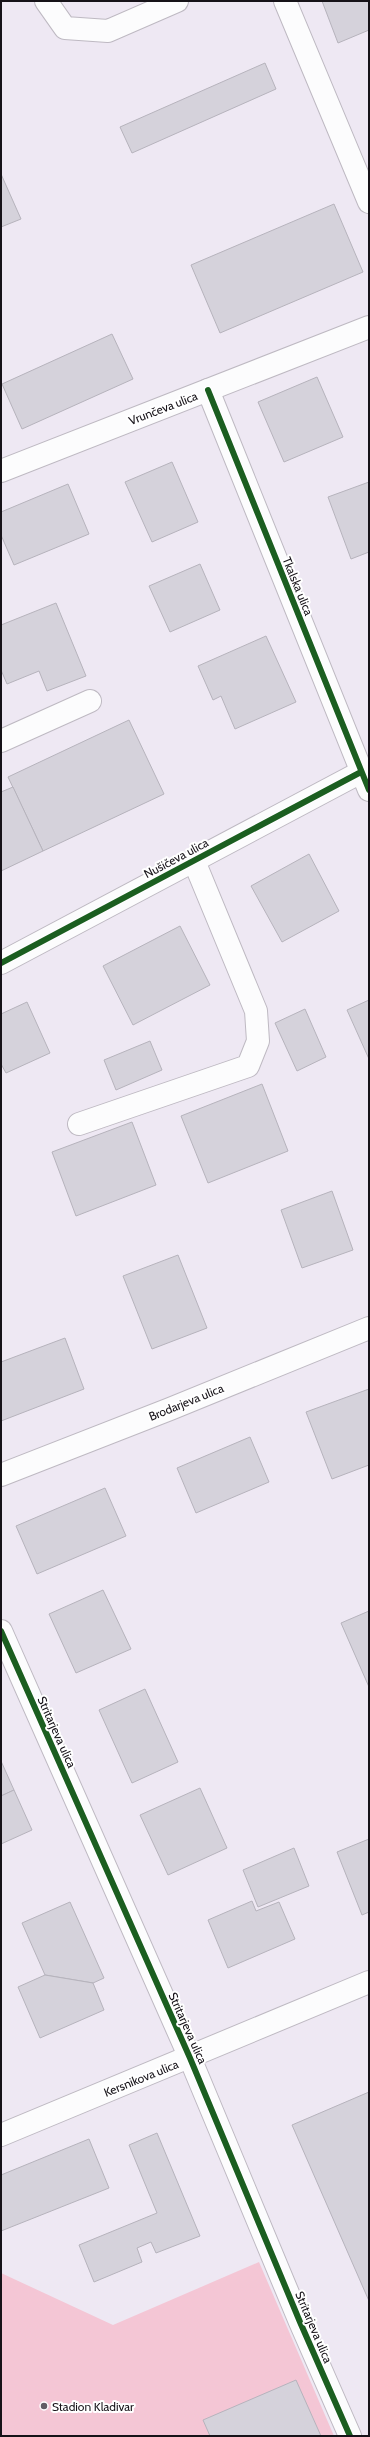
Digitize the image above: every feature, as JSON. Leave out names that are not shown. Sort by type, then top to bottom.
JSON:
[{"type":"street","points":[[46,1],[65,28],[108,31],[177,1]]},
{"type":"street","points":[[285,1],[369,202]]},
{"type":"street","name":"Vrunčeva ulica","points":[[1,471],[369,327]]},
{"type":"street","name":"Tkalska ulica","points":[[208,390],[365,781]]},
{"type":"street","points":[[1,741],[90,701]]},
{"type":"street","name":"Nušičeva ulica","points":[[1,964],[194,861],[365,781]]},
{"type":"street","points":[[79,1124],[248,1066],[258,1041],[256,1011],[194,861]]},
{"type":"street","name":"Brodarjeva ulica","points":[[1,1475],[170,1409],[369,1328]]},
{"type":"street","name":"Stritarjeva ulica","points":[[1,1631],[190,2058],[300,2322],[350,2436]]},
{"type":"street","name":"Kersnikova ulica","points":[[1,2135],[190,2058],[369,1982]]},
{"type":"shaded area","points":[[259,2262],[334,2436],[1,2436],[1,2273],[113,2325]]},
{"type":"building","points":[[322,1],[369,1],[369,30],[338,43]]},
{"type":"building","points":[[265,63],[276,89],[132,153],[120,127]]},
{"type":"building","points":[[1,174],[21,219],[1,227]]},
{"type":"building","points":[[334,204],[363,272],[220,333],[191,265]]},
{"type":"building","points":[[112,334],[133,379],[22,429],[2,384]]},
{"type":"building","points":[[317,377],[343,437],[284,462],[258,402]]},
{"type":"building","points":[[172,462],[198,522],[152,542],[125,482]]},
{"type":"building","points":[[369,482],[369,552],[351,559],[328,497]]},
{"type":"building","points":[[68,484],[89,534],[14,565],[1,535],[1,512]]},
{"type":"building","points":[[200,564],[220,610],[170,632],[149,586]]},
{"type":"building","points":[[56,603],[86,676],[47,691],[39,671],[7,684],[1,670],[1,625]]},
{"type":"building","points":[[266,636],[296,702],[235,729],[221,696],[213,700],[198,666]]},
{"type":"building","points":[[129,720],[164,794],[43,851],[8,777]]},
{"type":"building","points":[[13,787],[43,851],[1,871],[1,792]]},
{"type":"building","points":[[309,854],[339,911],[282,942],[251,886]]},
{"type":"building","points":[[180,926],[210,985],[133,1025],[103,966]]},
{"type":"building","points":[[369,1000],[369,1059],[347,1010]]},
{"type":"building","points":[[27,1002],[50,1053],[6,1073],[1,1064],[1,1014]]},
{"type":"building","points":[[305,1009],[326,1057],[297,1071],[275,1023]]},
{"type":"building","points":[[150,1041],[162,1070],[116,1090],[104,1060]]},
{"type":"building","points":[[262,1084],[288,1151],[208,1183],[181,1116]]},
{"type":"building","points":[[132,1122],[156,1185],[76,1216],[52,1152]]},
{"type":"building","points":[[332,1191],[353,1250],[302,1268],[281,1210]]},
{"type":"building","points":[[178,1255],[207,1328],[152,1349],[123,1276]]},
{"type":"building","points":[[65,1338],[84,1389],[1,1421],[1,1362]]},
{"type":"building","points":[[369,1389],[369,1465],[332,1479],[306,1412]]},
{"type":"building","points":[[250,1437],[269,1482],[196,1513],[177,1468]]},
{"type":"building","points":[[105,1488],[126,1536],[37,1574],[16,1526]]},
{"type":"building","points":[[103,1590],[131,1649],[76,1673],[49,1614]]},
{"type":"building","points":[[369,1611],[369,1687],[341,1623]]},
{"type":"building","points":[[145,1689],[178,1762],[132,1783],[99,1710]]},
{"type":"building","points":[[1,1761],[14,1790],[1,1796]]},
{"type":"building","points":[[200,1788],[227,1848],[168,1875],[140,1815]]},
{"type":"building","points":[[14,1790],[32,1830],[1,1844],[1,1796]]},
{"type":"building","points":[[369,1839],[369,1912],[362,1915],[337,1852]]},
{"type":"building","points":[[294,1848],[309,1886],[258,1907],[243,1870]]},
{"type":"building","points":[[252,1901],[256,1911],[279,1902],[295,1939],[228,1968],[208,1920]]},
{"type":"building","points":[[70,1902],[104,1978],[93,1983],[45,1975],[22,1923]]},
{"type":"building","points":[[45,1975],[93,1983],[104,2010],[40,2038],[18,1987]]},
{"type":"building","points":[[369,2092],[369,2301],[292,2125]]},
{"type":"building","points":[[157,2133],[200,2236],[156,2253],[151,2242],[137,2248],[142,2262],[94,2282],[79,2245],[157,2213],[129,2145]]},
{"type":"building","points":[[89,2139],[109,2188],[1,2231],[1,2175]]},
{"type":"building","points":[[296,2380],[321,2436],[210,2436],[203,2420]]},
{"type":"cycle path","points":[[208,390],[369,790]]},
{"type":"cycle path","points":[[1,963],[361,772]]},
{"type":"cycle path","points":[[1,1631],[190,2058],[300,2322],[350,2436]]},
{"type":"place","name":"Stadion Kladivar","points":[[44,2406]]}]
